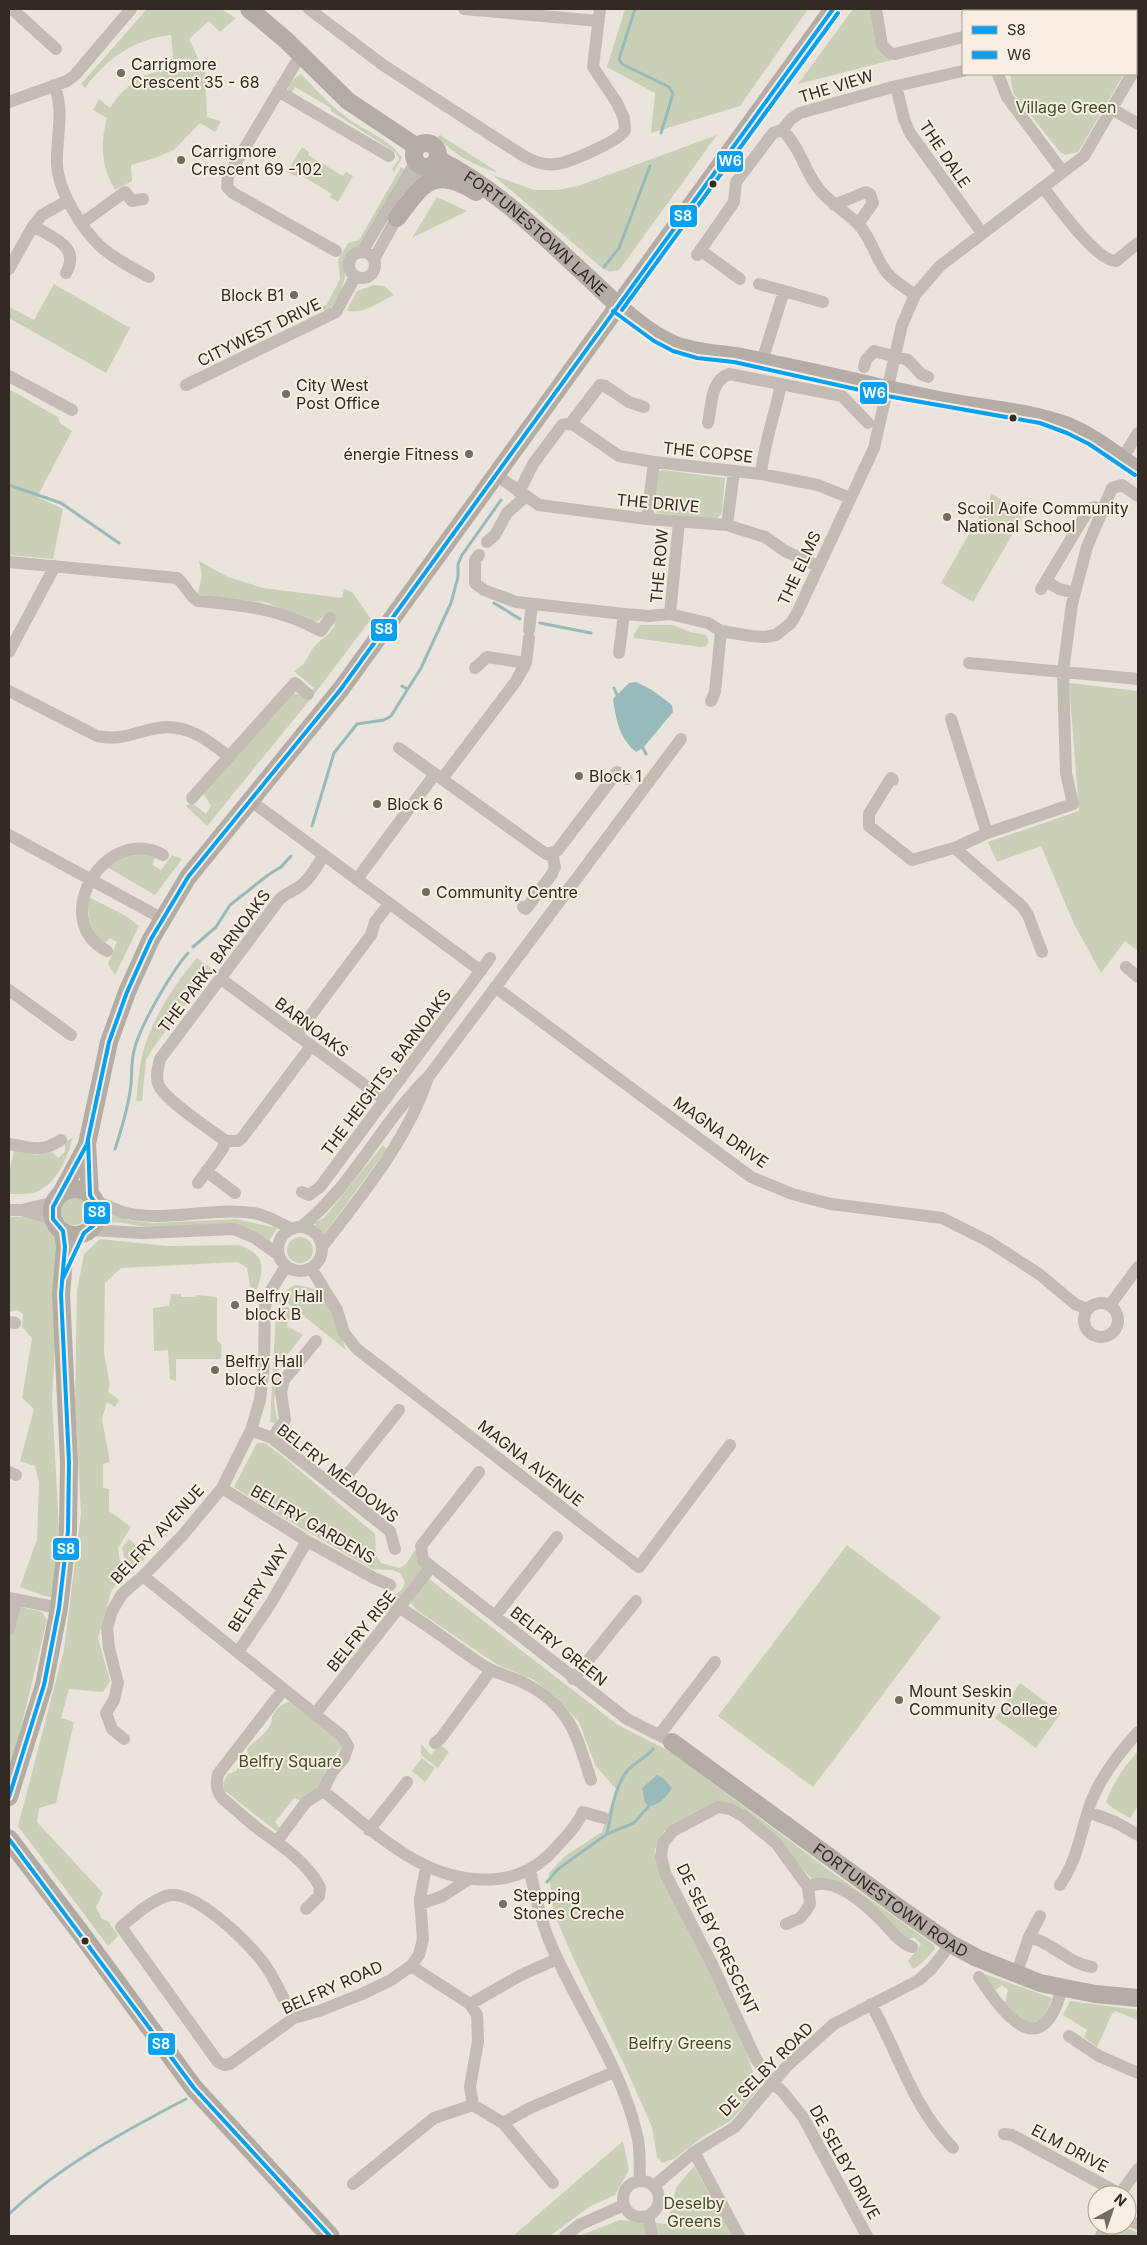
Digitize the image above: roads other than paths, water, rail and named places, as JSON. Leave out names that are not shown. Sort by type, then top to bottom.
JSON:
[{"type":"main road","points":[[9,1839],[80,1932],[194,2088],[330,2236]]},
{"type":"street","points":[[12,9],[56,49]]},
{"type":"street","points":[[9,102],[66,81],[75,75],[130,9]]},
{"type":"street","name":"FORTUNESTOWN LANE","points":[[249,9],[301,54],[348,101],[424,158],[464,172],[542,237],[617,306],[657,336],[675,345],[699,352],[762,361],[888,390],[1042,417],[1070,427],[1138,470]]},
{"type":"street","points":[[308,9],[383,65],[522,155],[539,163],[564,162],[619,137],[624,130],[624,118],[617,103],[593,67],[599,15],[464,9]]},
{"type":"street","points":[[58,1212],[87,1144],[109,1042],[139,963],[188,877],[341,689],[833,9]]},
{"type":"street","points":[[876,9],[882,45],[890,53],[896,54],[962,37]]},
{"type":"street","points":[[301,54],[228,176],[228,187],[233,193],[336,252]]},
{"type":"street","name":"THE VIEW","points":[[740,279],[699,252],[734,202],[736,182],[773,133],[782,130],[800,112],[896,86],[962,71]]},
{"type":"street","points":[[998,75],[1007,97],[1063,172]]},
{"type":"street","name":"THE ELMS","points":[[479,555],[475,560],[475,583],[507,600],[624,614],[649,616],[670,614],[708,623],[722,631],[765,637],[783,630],[796,613],[874,448],[902,325],[915,295],[940,266],[1084,156],[1131,75]]},
{"type":"street","points":[[54,85],[60,101],[56,166],[67,201],[100,246],[121,262],[149,278]]},
{"type":"street","name":"THE DALE","points":[[896,86],[904,119],[910,133],[982,233]]},
{"type":"street","points":[[278,91],[388,156]]},
{"type":"street","points":[[1112,109],[1138,124]]},
{"type":"street","points":[[782,130],[797,147],[807,174],[819,191],[858,224],[888,274],[915,295]]},
{"type":"street","points":[[424,158],[397,218],[374,259],[375,267],[371,275],[364,279],[355,277],[350,270],[349,262],[354,255],[362,252],[424,158]]},
{"type":"street","points":[[397,218],[423,185],[435,179],[446,179],[468,187],[530,232],[542,237]]},
{"type":"street","points":[[1044,187],[1074,228],[1106,258],[1116,260],[1138,243]]},
{"type":"street","points":[[82,223],[125,192],[132,201],[143,199]]},
{"type":"street","points":[[834,205],[866,192],[870,194],[873,203],[858,224]]},
{"type":"street","points":[[9,269],[33,226],[42,215],[67,201]]},
{"type":"street","points":[[33,226],[64,245],[71,254],[72,263],[66,273]]},
{"type":"street","points":[[362,252],[369,254],[374,259]]},
{"type":"street","name":"CITYWEST DRIVE","points":[[186,385],[336,312],[355,277]]},
{"type":"street","points":[[759,284],[822,302]]},
{"type":"street","points":[[762,361],[784,291]]},
{"type":"street","points":[[864,367],[866,360],[874,351],[908,360],[921,374],[928,377]]},
{"type":"street","points":[[708,423],[715,384],[720,378],[729,374],[842,396],[868,423]]},
{"type":"street","points":[[9,376],[72,410]]},
{"type":"street","points":[[761,474],[765,440],[772,425],[781,384]]},
{"type":"street","points":[[487,542],[495,535],[507,513],[522,494],[533,464],[562,425],[566,422],[571,423],[600,385],[605,386],[628,402],[644,407]]},
{"type":"street","name":"THE COPSE","points":[[571,423],[619,456],[654,462],[761,474],[818,485],[850,498]]},
{"type":"street","points":[[1122,459],[1138,432]]},
{"type":"street","points":[[647,518],[654,462]]},
{"type":"street","points":[[727,525],[734,472]]},
{"type":"street","name":"THE DRIVE","points":[[496,475],[539,505],[679,522],[727,525],[764,537],[785,551],[818,566]]},
{"type":"street","points":[[893,780],[891,778],[869,814],[869,826],[912,860],[956,847],[986,834],[1073,804],[1066,773],[1063,672],[1075,592],[1087,547],[1112,488],[1122,485],[1138,496]]},
{"type":"street","points":[[1075,592],[1043,585],[1089,509],[1095,507],[1102,512]]},
{"type":"street","name":"THE ROW","points":[[670,614],[679,522]]},
{"type":"street","points":[[9,562],[177,578],[185,584],[191,597],[198,601],[269,610],[298,619],[322,631],[330,618]]},
{"type":"street","points":[[9,652],[55,566]]},
{"type":"street","points":[[357,879],[516,681],[526,663],[532,604]]},
{"type":"street","points":[[619,653],[624,614]]},
{"type":"street","points":[[711,701],[715,692],[722,631]]},
{"type":"street","points":[[475,668],[487,657],[526,663]]},
{"type":"street","points":[[969,662],[1138,679]]},
{"type":"street","points":[[192,798],[294,683],[308,694]]},
{"type":"street","points":[[9,691],[97,736],[112,739],[160,728],[184,729],[205,738],[228,756]]},
{"type":"street","points":[[951,718],[986,834]]},
{"type":"street","points":[[279,1255],[279,1242],[286,1232],[297,1228],[315,1216],[343,1186],[395,1115],[429,1076],[681,739]]},
{"type":"street","points":[[399,748],[546,854],[552,854],[557,851],[617,772],[627,779]]},
{"type":"street","points":[[251,801],[481,971]]},
{"type":"street","points":[[9,835],[163,919]]},
{"type":"street","points":[[956,847],[958,851],[1022,906],[1028,915],[1042,952]]},
{"type":"street","points":[[107,951],[89,937],[83,923],[82,901],[92,881],[107,860],[129,850],[144,848],[154,850],[163,855]]},
{"type":"street","points":[[523,907],[526,909],[552,874],[555,868],[552,854]]},
{"type":"street","name":"THE PARK, BARNOAKS","points":[[226,1141],[168,1097],[158,1084],[157,1068],[160,1059],[279,900],[285,893],[300,887],[306,881],[324,855]]},
{"type":"street","points":[[296,1035],[371,935],[375,922],[389,904]]},
{"type":"street","name":"THE HEIGHTS, BARNOAKS","points":[[302,1192],[309,1195],[320,1187],[490,958]]},
{"type":"street","points":[[1126,967],[1138,977]]},
{"type":"street","name":"BARNOAKS","points":[[221,979],[385,1100]]},
{"type":"street","name":"MAGNA DRIVE","points":[[495,987],[751,1177],[792,1194],[831,1204],[942,1218],[988,1241],[1039,1274],[1075,1304],[1088,1309]]},
{"type":"street","points":[[9,990],[70,1035]]},
{"type":"street","points":[[198,1183],[222,1150],[226,1141],[238,1141],[242,1138],[311,1046]]},
{"type":"street","points":[[58,1212],[70,1234],[87,1231],[143,1233],[234,1230],[255,1238],[279,1255],[286,1266],[298,1271],[311,1268],[319,1259],[322,1247],[392,1153],[423,1095],[429,1076]]},
{"type":"street","points":[[9,1144],[36,1150],[49,1148],[61,1140]]},
{"type":"street","points":[[63,1277],[87,1231],[94,1225],[98,1212],[92,1197],[87,1144]]},
{"type":"street","points":[[206,1171],[235,1193]]},
{"type":"street","points":[[9,1797],[13,1775],[44,1685],[59,1608],[69,1502],[61,1294],[65,1247],[58,1212],[65,1192],[78,1190],[125,1213],[145,1215],[237,1211],[255,1213],[297,1228],[307,1229],[317,1236],[322,1247]]},
{"type":"street","points":[[9,1210],[58,1212]]},
{"type":"street","name":"BELFRY AVENUE","points":[[124,1739],[112,1729],[106,1713],[114,1700],[118,1683],[109,1648],[107,1628],[112,1611],[122,1594],[143,1576],[182,1536],[222,1488],[251,1430],[260,1400],[264,1362],[265,1306],[270,1292],[286,1266]]},
{"type":"street","points":[[1110,1306],[1138,1267]]},
{"type":"street","name":"MAGNA AVENUE","points":[[311,1268],[337,1310],[344,1334],[358,1349],[639,1567],[730,1445]]},
{"type":"street","points":[[1100,1303],[1110,1306],[1117,1314],[1117,1326],[1114,1331],[1104,1336],[1098,1336],[1088,1331],[1084,1320],[1088,1309],[1100,1303]]},
{"type":"street","points":[[272,1438],[285,1420],[281,1392],[284,1380],[316,1341]]},
{"type":"street","points":[[336,1489],[399,1410]]},
{"type":"street","name":"BELFRY MEADOWS","points":[[251,1430],[272,1438],[390,1530],[395,1549]]},
{"type":"street","points":[[431,1568],[423,1560],[421,1546],[479,1472]]},
{"type":"street","name":"BELFRY GARDENS","points":[[222,1488],[306,1541],[374,1578],[390,1584]]},
{"type":"street","points":[[495,1616],[557,1537]]},
{"type":"street","name":"BELFRY WAY","points":[[238,1652],[271,1603],[306,1541]]},
{"type":"street","name":"BELFRY RISE","points":[[315,1714],[431,1568]]},
{"type":"street","name":"BELFRY GREEN","points":[[431,1568],[627,1719],[666,1738]]},
{"type":"street","points":[[143,1576],[342,1736],[348,1746],[344,1758],[332,1772],[322,1791],[306,1802],[277,1841]]},
{"type":"street","points":[[9,1629],[13,1600],[59,1608]]},
{"type":"street","points":[[574,1679],[636,1601]]},
{"type":"street","points":[[400,1608],[491,1670],[524,1682],[538,1691],[565,1714],[574,1730],[591,1780]]},
{"type":"street","points":[[666,1738],[715,1662]]},
{"type":"street","points":[[435,1743],[491,1670]]},
{"type":"street","points":[[283,1690],[218,1774],[216,1784],[217,1792],[222,1798],[277,1841],[314,1875],[320,1887],[318,1896],[306,1910]]},
{"type":"street","points":[[1060,1884],[1077,1852],[1088,1812],[1102,1780],[1138,1732]]},
{"type":"street","name":"FORTUNESTOWN ROAD","points":[[666,1738],[951,1944],[1016,1975],[1062,1988],[1095,1994],[1138,1998]]},
{"type":"street","points":[[369,1830],[407,1782]]},
{"type":"street","points":[[322,1791],[392,1847],[426,1867],[451,1876],[479,1881],[506,1878],[530,1870],[542,1861],[576,1825],[583,1812],[604,1818]]},
{"type":"street","name":"DE SELBY CRESCENT","points":[[772,2084],[756,2059],[712,1964],[666,1872],[661,1856],[663,1842],[673,1831],[718,1807],[730,1809],[743,1816],[776,1843],[808,1888]]},
{"type":"street","points":[[1088,1812],[1115,1822],[1138,1835]]},
{"type":"street","name":"BELFRY ROAD","points":[[294,2018],[262,1962],[210,1911],[187,1898],[167,1896],[146,1907],[121,1927],[218,2062],[230,2064],[294,2018],[319,2011],[362,1994],[391,1980],[411,1966],[418,1955],[423,1939],[420,1904],[426,1867]]},
{"type":"street","points":[[530,1870],[540,1916],[558,1959],[614,2072],[638,2137],[640,2181]]},
{"type":"street","points":[[420,1904],[443,1896],[469,1879]]},
{"type":"street","points":[[786,1924],[800,1918],[810,1904],[808,1888],[814,1884],[825,1884],[852,1895],[879,1917],[904,1944],[912,1947]]},
{"type":"street","points":[[1016,1975],[1029,1937],[1040,1916]]},
{"type":"street","points":[[1029,1937],[1039,1939],[1082,1966],[1092,1967]]},
{"type":"street","name":"DE SELBY ROAD","points":[[654,2186],[694,2152],[735,2127],[753,2109],[788,2066],[834,2024],[919,1980],[932,1968],[951,1944]]},
{"type":"street","points":[[470,2004],[521,1976],[558,1959]]},
{"type":"street","points":[[411,1966],[419,1974],[470,2004],[476,2015],[478,2041],[470,2086],[473,2106]]},
{"type":"street","points":[[979,1977],[1001,2009],[1014,2022],[1028,2029],[1040,2028],[1051,2018],[1062,1988]]},
{"type":"street","points":[[871,2004],[923,2110],[952,2148]]},
{"type":"street","points":[[1069,2036],[1099,2056],[1138,2073]]},
{"type":"street","points":[[503,2123],[530,2108],[614,2072]]},
{"type":"street","name":"DE SELBY DRIVE","points":[[772,2084],[782,2091],[803,2117],[867,2236]]},
{"type":"street","points":[[353,2184],[434,2118],[473,2106],[503,2123],[553,2183]]},
{"type":"street","name":"ELM DRIVE","points":[[1004,2134],[1012,2135],[1104,2185]]},
{"type":"street","points":[[694,2152],[739,2236]]},
{"type":"street","points":[[1126,2185],[1138,2169]]},
{"type":"street","points":[[640,2181],[654,2186],[659,2197],[659,2203],[657,2209],[648,2216],[636,2217],[626,2210],[623,2194],[635,2182],[640,2181]]},
{"type":"street","points":[[565,2236],[580,2225],[624,2205]]},
{"type":"street","points":[[648,2216],[652,2236]]},
{"type":"water","points":[[636,682],[652,690],[672,705],[673,712],[643,748],[636,752],[630,747],[622,734],[617,721],[613,699],[629,683]]},
{"type":"water","points":[[657,1775],[664,1779],[672,1788],[659,1802],[649,1806],[645,1803],[642,1788]]},
{"type":"waterway","points":[[635,9],[619,59],[622,64],[669,87],[673,94],[661,133]]},
{"type":"waterway","points":[[604,267],[619,248],[650,166]]},
{"type":"waterway","points":[[9,485],[61,503],[119,543]]},
{"type":"waterway","points":[[312,826],[334,753],[357,724],[384,720],[391,716],[421,668],[451,603],[458,577],[458,564],[462,555],[501,500]]},
{"type":"waterway","points":[[494,603],[520,619]]},
{"type":"waterway","points":[[540,623],[591,633]]},
{"type":"waterway","points":[[402,686],[407,689]]},
{"type":"waterway","points":[[614,688],[617,695]]},
{"type":"waterway","points":[[643,748],[646,754]]},
{"type":"waterway","points":[[193,947],[216,927],[230,905],[281,867],[291,856]]},
{"type":"waterway","points":[[115,1149],[128,1102],[132,1059],[137,1041],[157,1000],[188,953]]},
{"type":"waterway","points":[[547,1882],[558,1869],[607,1834],[619,1785],[629,1768],[653,1749]]},
{"type":"waterway","points":[[607,1834],[634,1823],[649,1806]]},
{"type":"waterway","points":[[9,2214],[29,2196],[93,2150],[186,2099]]},
{"type":"place","name":"Carrigmore Crescent 35 - 68","points":[[121,73]]},
{"type":"place","name":"Carrigmore Crescent 69 -102","points":[[181,160]]},
{"type":"place","name":"Block B1","points":[[294,295]]},
{"type":"place","name":"City West Post Office","points":[[286,394]]},
{"type":"place","name":"énergie Fitness","points":[[469,454]]},
{"type":"place","name":"Scoil Aoife Community National School","points":[[947,517]]},
{"type":"place","name":"Block 1","points":[[579,776]]},
{"type":"place","name":"Block 6","points":[[377,804]]},
{"type":"place","name":"Community Centre","points":[[426,892]]},
{"type":"place","name":"Belfry Hall block B","points":[[235,1305]]},
{"type":"place","name":"Belfry Hall block C","points":[[215,1370]]},
{"type":"place","name":"Mount Seskin Community College","points":[[899,1700]]},
{"type":"place","name":"Stepping Stones Creche","points":[[503,1904]]},
{"type":"park label","name":"Village Green","points":[[1066,107]]},
{"type":"park label","name":"Belfry Square","points":[[290,1761]]},
{"type":"park label","name":"Belfry Greens","points":[[680,2043]]},
{"type":"park label","name":"Deselby Greens","points":[[694,2212]]}]
